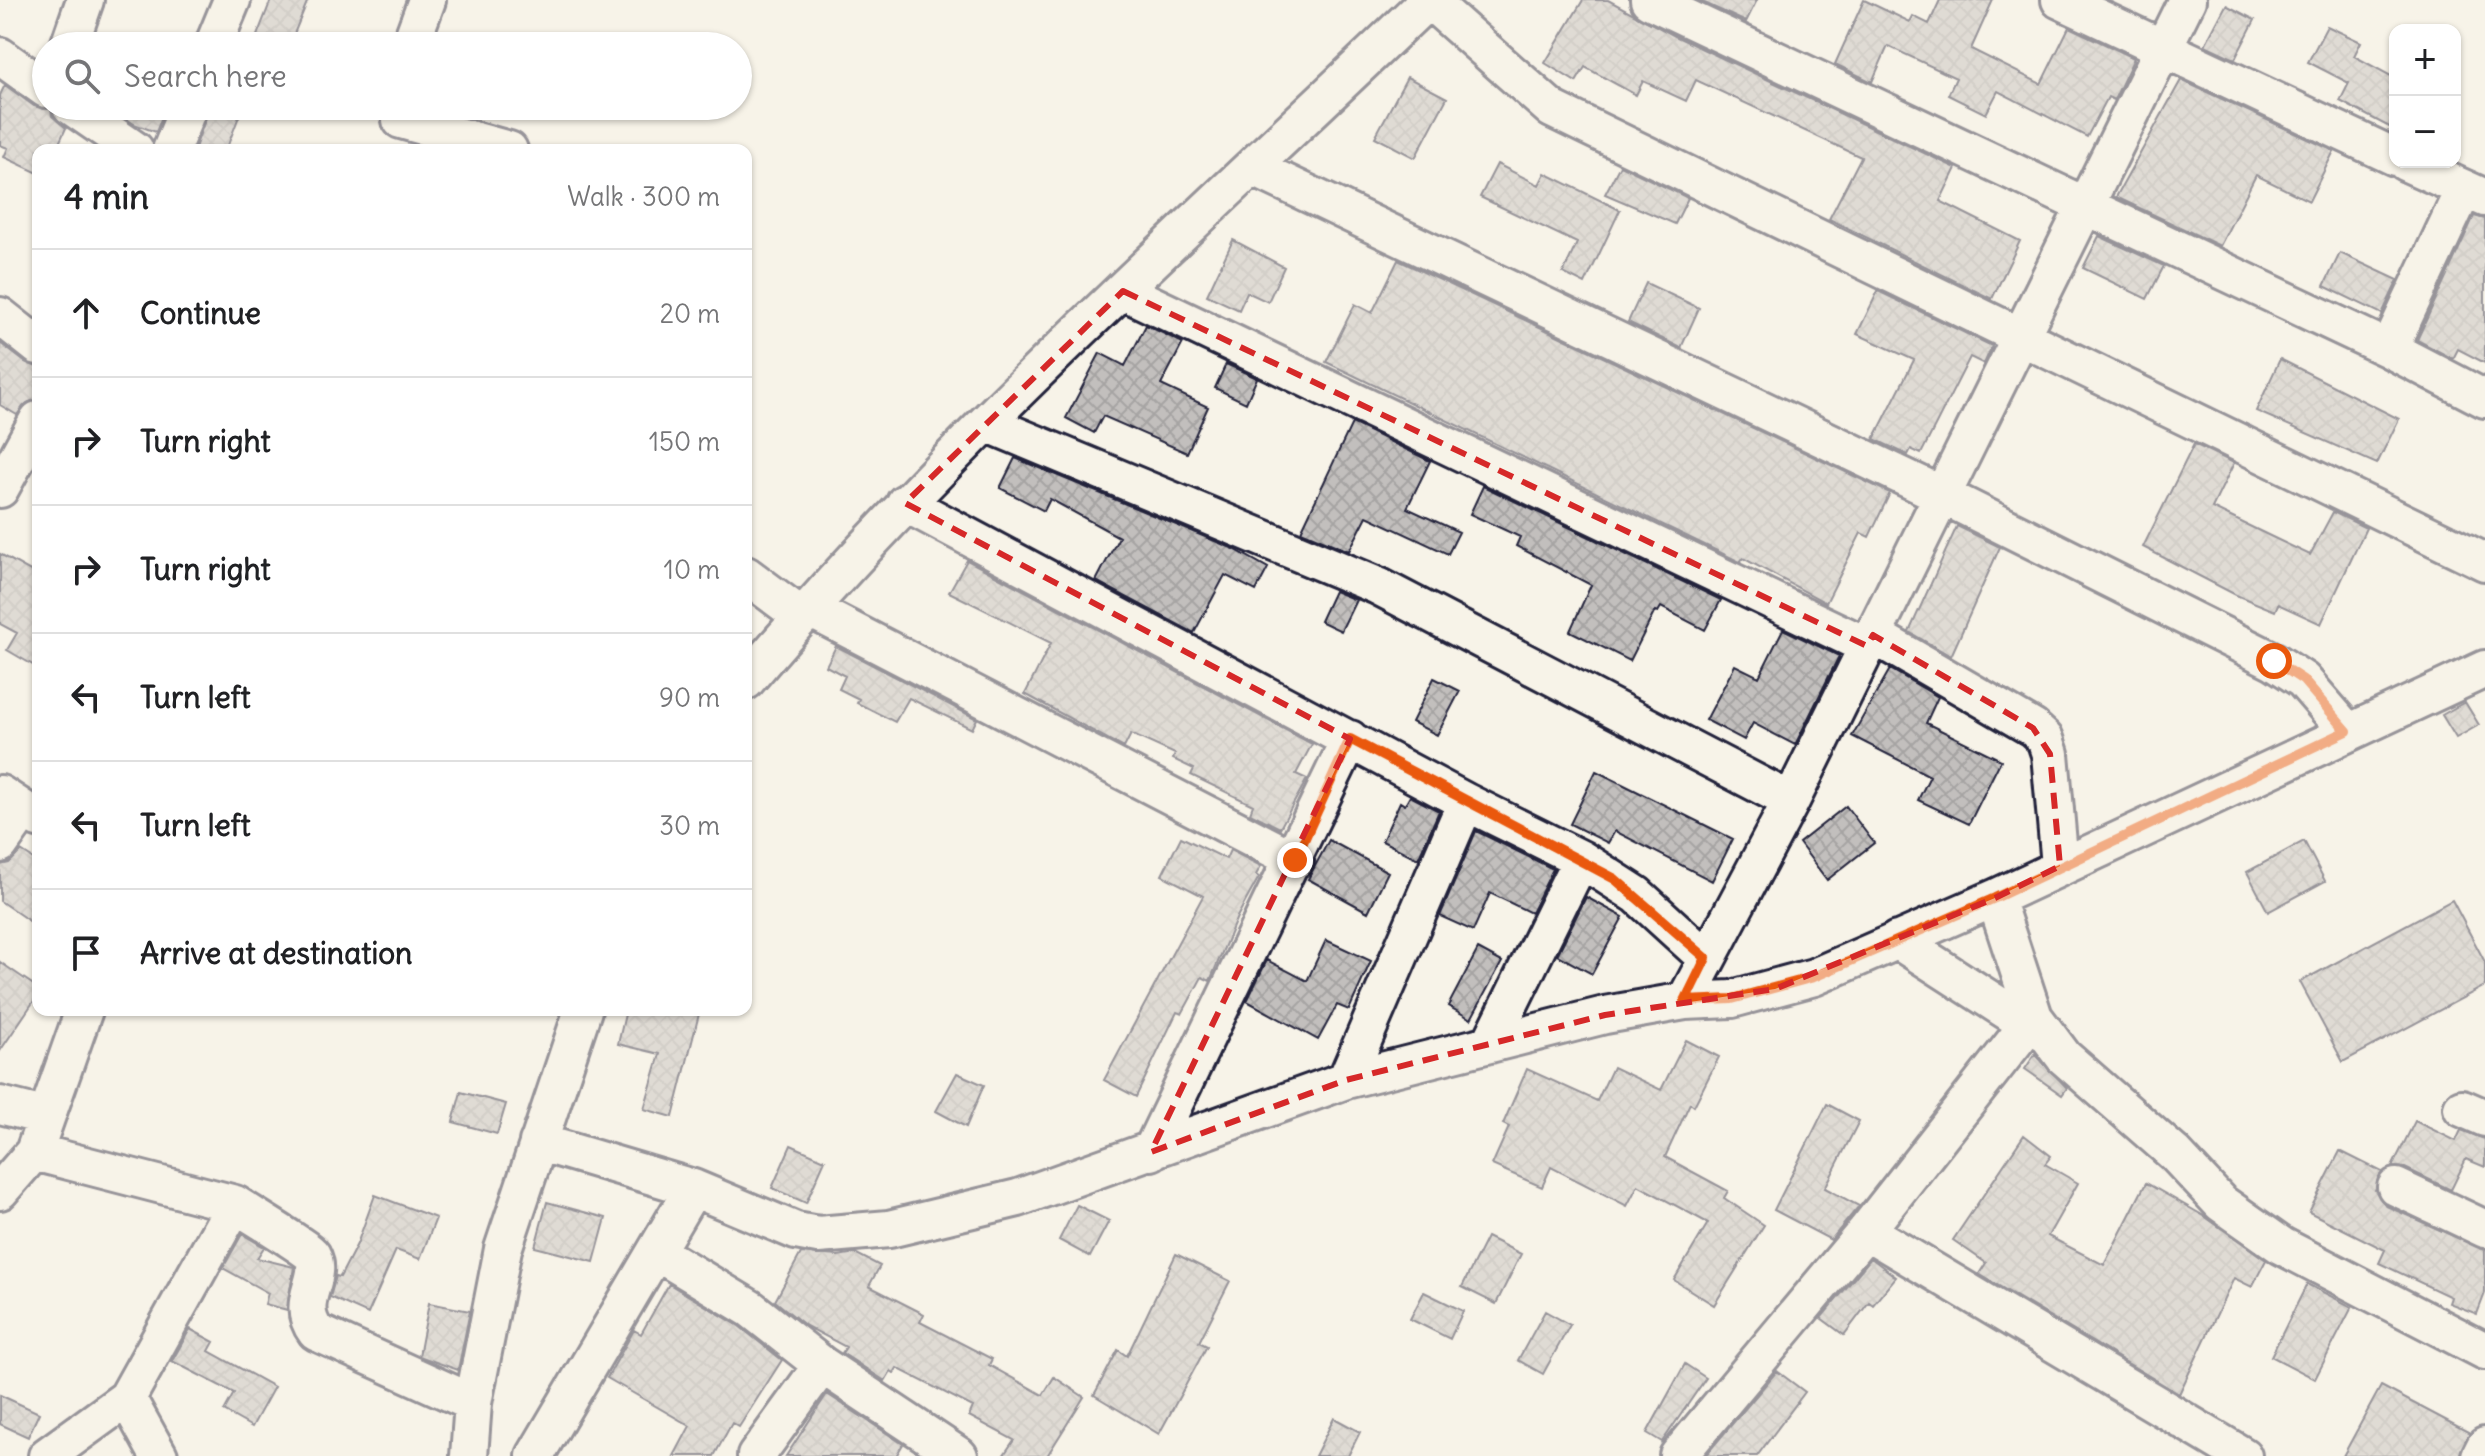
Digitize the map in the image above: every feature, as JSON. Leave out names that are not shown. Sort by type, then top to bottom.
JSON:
[{"type":"street","points":[[74,32],[85,0]]},
{"type":"street","points":[[219,32],[232,0]]},
{"type":"street","points":[[415,32],[427,0]]},
{"type":"street","points":[[752,674],[905,503],[1429,0],[1552,109],[2023,335],[2485,562]]},
{"type":"street","points":[[1649,0],[2389,349],[2485,399]]},
{"type":"street","points":[[2060,0],[2162,51],[2389,154]]},
{"type":"street","points":[[1685,1001],[1791,801],[2187,0]]},
{"type":"street","points":[[0,56],[32,79]]},
{"type":"street","points":[[91,120],[126,144]]},
{"type":"street","points":[[173,144],[183,120]]},
{"type":"street","points":[[401,125],[483,144]]},
{"type":"street","points":[[1254,168],[1942,495],[2289,669],[2347,731]]},
{"type":"street","points":[[2389,349],[2475,194],[2418,168]]},
{"type":"street","points":[[1123,291],[1870,640],[2033,728],[2045,739],[2050,754],[2060,866]]},
{"type":"street","points":[[0,316],[32,341]]},
{"type":"street","points":[[986,423],[1378,586],[1791,801]]},
{"type":"street","points":[[0,489],[32,431]]},
{"type":"street","points":[[905,503],[1466,802],[1581,859],[1637,895],[1706,958]]},
{"type":"street","points":[[752,579],[805,612],[1295,860]]},
{"type":"street","points":[[538,1142],[693,1188],[796,1231],[818,1235],[840,1234],[940,1219],[1018,1198],[1346,1080],[1605,1015],[1685,1001],[1732,999],[1814,977],[1995,898],[2485,669]]},
{"type":"street","points":[[1151,1152],[1295,860],[1350,739]]},
{"type":"street","points":[[1346,1080],[1466,802]]},
{"type":"street","points":[[0,844],[21,808]]},
{"type":"street","points":[[1490,1044],[1581,859]]},
{"type":"street","points":[[1995,898],[2031,1021]]},
{"type":"street","points":[[1897,940],[2031,1021],[2093,1085],[2175,1154],[2221,1203],[2256,1231],[2485,1351]]},
{"type":"street","points":[[1,1186],[34,1152],[44,1116],[82,1016]]},
{"type":"street","points":[[469,1456],[473,1403],[503,1249],[581,1016]]},
{"type":"street","points":[[1678,1456],[1866,1231],[2031,1021]]},
{"type":"street","points":[[0,1105],[44,1116]]},
{"type":"street","points":[[34,1152],[235,1204],[283,1237],[303,1244],[312,1254],[315,1264],[305,1309],[307,1320],[316,1332],[473,1403]]},
{"type":"street","points":[[2396,1187],[2485,1229]]},
{"type":"street","points":[[535,1456],[658,1253],[693,1188]]},
{"type":"street","points":[[47,1456],[127,1398],[235,1204]]},
{"type":"street","points":[[1866,1231],[2243,1456]]},
{"type":"street","points":[[658,1253],[751,1309],[822,1365],[959,1456]]},
{"type":"street","points":[[756,1456],[822,1365]]},
{"type":"street","points":[[127,1398],[159,1456]]},
{"type":"street","points":[[2480,1456],[2485,1446]]},
{"type":"highlighted area","points":[[1123,291],[1867,646],[1873,635],[2033,728],[2050,754],[2060,866],[1995,898],[1775,989],[1605,1015],[1346,1080],[1151,1152],[1350,739],[905,503]]},
{"type":"building","points":[[271,0],[308,0],[295,32],[258,32]]},
{"type":"building","points":[[1583,0],[1608,0],[1675,36],[1956,168],[1940,201],[2020,241],[1992,299],[1829,219],[1861,157],[1696,80],[1686,101],[1643,81],[1636,95],[1585,67],[1576,82],[1545,63]]},
{"type":"building","points":[[1698,0],[1757,0],[1746,22]]},
{"type":"building","points":[[1864,0],[1910,22],[1913,16],[1929,24],[1940,0],[1993,0],[1971,49],[2041,84],[2069,27],[2134,58],[2114,100],[2108,97],[2087,137],[1998,91],[1986,114],[1948,95],[1956,78],[1888,46],[1872,82],[1835,64]]},
{"type":"building","points":[[2226,5],[2255,20],[2235,59],[2205,45]]},
{"type":"building","points":[[2327,26],[2361,42],[2354,56],[2389,75],[2389,127],[2340,101],[2349,83],[2308,62]]},
{"type":"building","points":[[1407,77],[1447,98],[1415,158],[1375,137]]},
{"type":"building","points":[[2181,80],[2334,151],[2309,201],[2256,175],[2220,246],[2116,197]]},
{"type":"building","points":[[5,85],[32,105],[32,120],[57,120],[66,128],[59,144],[32,144],[32,170],[4,157],[8,148],[0,145],[0,95]]},
{"type":"building","points":[[128,120],[161,120],[156,132]]},
{"type":"building","points":[[205,120],[238,120],[228,144],[196,144]]},
{"type":"building","points":[[1497,164],[1539,185],[1545,173],[1620,210],[1585,284],[1563,273],[1577,243],[1480,197]]},
{"type":"building","points":[[1620,165],[1688,198],[1675,224],[1605,194]]},
{"type":"building","points":[[2474,216],[2485,219],[2485,363],[2458,349],[2453,359],[2417,340]]},
{"type":"building","points":[[2099,236],[2164,266],[2147,299],[2083,268]]},
{"type":"building","points":[[1233,240],[1284,267],[1268,302],[1247,292],[1239,310],[1207,295]]},
{"type":"building","points":[[2340,253],[2398,280],[2382,314],[2324,286]]},
{"type":"building","points":[[1398,260],[1890,493],[1869,537],[1861,533],[1826,603],[1743,558],[1740,562],[1326,362],[1355,304],[1372,313]]},
{"type":"building","points":[[1646,283],[1699,308],[1681,348],[1628,322]]},
{"type":"building","points":[[1878,291],[1992,346],[1984,364],[1970,357],[1921,454],[1911,449],[1908,455],[1874,439],[1914,360],[1857,334]]},
{"type":"building","points":[[1146,325],[1183,343],[1161,385],[1208,407],[1187,453],[1103,416],[1094,433],[1066,418],[1100,353],[1125,366]]},
{"type":"building","points":[[0,343],[32,365],[32,401],[17,415],[0,405]]},
{"type":"building","points":[[2280,359],[2399,419],[2377,464],[2256,411]]},
{"type":"building","points":[[1226,364],[1257,378],[1246,403],[1215,388]]},
{"type":"building","points":[[1352,423],[1430,461],[1407,508],[1459,532],[1448,554],[1367,516],[1349,551],[1301,531]]},
{"type":"building","points":[[2194,444],[2234,463],[2212,508],[2310,555],[2333,512],[2366,528],[2321,624],[2278,604],[2275,611],[2236,595],[2143,547]]},
{"type":"building","points":[[1015,458],[1234,549],[1268,568],[1256,591],[1225,575],[1194,633],[1096,581],[1119,537],[1050,499],[1044,511],[1000,488]]},
{"type":"building","points":[[1483,486],[1721,600],[1705,630],[1661,607],[1658,612],[1655,611],[1630,661],[1570,631],[1591,585],[1516,546],[1520,537],[1470,514]]},
{"type":"building","points":[[1957,526],[2000,547],[1951,656],[1909,632]]},
{"type":"building","points":[[0,554],[32,572],[32,665],[7,650],[17,633],[0,624]]},
{"type":"building","points":[[967,560],[1312,744],[1296,774],[1307,779],[1280,828],[1250,813],[1253,805],[1191,775],[1194,769],[1173,759],[1175,754],[1131,734],[1124,748],[1025,694],[1051,643],[949,592]]},
{"type":"building","points":[[1334,591],[1356,600],[1341,631],[1320,621]]},
{"type":"building","points":[[1783,629],[1839,656],[1795,745],[1753,723],[1744,740],[1706,720],[1735,665],[1759,677]]},
{"type":"building","points":[[836,646],[977,719],[972,729],[909,698],[895,722],[857,703],[859,699],[839,689],[845,676],[826,666]]},
{"type":"building","points":[[1890,669],[1938,697],[1926,723],[2001,760],[1969,824],[1918,800],[1930,776],[1852,736]]},
{"type":"building","points":[[1434,678],[1460,691],[1437,735],[1412,722]]},
{"type":"building","points":[[2465,702],[2479,725],[2456,738],[2442,715]]},
{"type":"building","points":[[1596,771],[1733,839],[1712,881],[1615,831],[1608,843],[1570,824]]},
{"type":"building","points":[[1410,796],[1439,811],[1418,859],[1382,841],[1400,802],[1405,805]]},
{"type":"building","points":[[1846,806],[1874,843],[1827,880],[1799,843]]},
{"type":"building","points":[[1476,831],[1553,869],[1531,913],[1490,893],[1473,931],[1440,916]]},
{"type":"building","points":[[1181,837],[1226,859],[1230,850],[1261,866],[1256,875],[1259,877],[1237,917],[1210,981],[1202,977],[1182,1014],[1177,1012],[1136,1097],[1104,1080],[1203,896],[1162,875]]},
{"type":"building","points":[[1329,840],[1388,872],[1368,912],[1308,879]]},
{"type":"building","points":[[2304,841],[2325,881],[2268,912],[2247,872]]},
{"type":"building","points":[[21,851],[32,858],[32,923],[0,901],[0,865],[9,863]]},
{"type":"building","points":[[1586,897],[1623,917],[1592,974],[1557,955]]},
{"type":"building","points":[[2452,900],[2485,962],[2485,986],[2343,1062],[2300,982]]},
{"type":"building","points":[[1326,940],[1371,961],[1349,1010],[1337,1005],[1318,1040],[1247,1001],[1267,960],[1307,981]]},
{"type":"building","points":[[1478,949],[1502,962],[1471,1019],[1448,1006]]},
{"type":"building","points":[[0,962],[32,984],[32,1004],[0,1051]]},
{"type":"building","points":[[625,1016],[698,1016],[673,1117],[644,1109],[660,1054],[618,1044]]},
{"type":"building","points":[[1686,1040],[1719,1057],[1694,1106],[1690,1103],[1665,1157],[1728,1191],[1724,1198],[1764,1225],[1714,1305],[1674,1280],[1708,1223],[1638,1185],[1627,1206],[1551,1167],[1542,1187],[1492,1165],[1509,1127],[1503,1124],[1527,1069],[1597,1101],[1613,1067],[1661,1090]]},
{"type":"building","points":[[2035,1054],[2067,1088],[2062,1095],[2025,1069]]},
{"type":"building","points":[[957,1073],[984,1085],[966,1127],[936,1111]]},
{"type":"building","points":[[461,1092],[506,1104],[497,1134],[453,1122]]},
{"type":"building","points":[[1827,1104],[1859,1121],[1825,1188],[1859,1206],[1831,1240],[1774,1210]]},
{"type":"building","points":[[2415,1121],[2456,1141],[2461,1130],[2485,1139],[2485,1167],[2466,1159],[2451,1190],[2405,1168],[2392,1167]]},
{"type":"building","points":[[2024,1135],[2051,1156],[2045,1164],[2078,1183],[2048,1236],[2104,1265],[2146,1183],[2204,1216],[2266,1260],[2252,1287],[2234,1278],[2179,1394],[1979,1274],[1986,1263],[1953,1240]]},
{"type":"building","points":[[791,1145],[825,1160],[806,1203],[772,1188]]},
{"type":"building","points":[[2340,1151],[2382,1172],[2375,1190],[2386,1206],[2485,1250],[2485,1293],[2477,1314],[2449,1303],[2451,1297],[2379,1263],[2385,1250],[2309,1212]]},
{"type":"building","points":[[375,1195],[436,1218],[420,1259],[396,1250],[368,1314],[330,1297],[336,1276],[340,1277],[357,1244]]},
{"type":"building","points":[[547,1202],[606,1218],[594,1262],[535,1247]]},
{"type":"building","points":[[1077,1205],[1109,1221],[1090,1257],[1059,1240]]},
{"type":"building","points":[[242,1234],[264,1247],[257,1258],[294,1267],[287,1310],[265,1304],[268,1293],[223,1268]]},
{"type":"building","points":[[1487,1237],[1521,1254],[1496,1304],[1462,1287]]},
{"type":"building","points":[[801,1253],[838,1256],[855,1253],[880,1266],[869,1286],[924,1314],[920,1322],[992,1359],[989,1365],[1043,1395],[1054,1377],[1084,1397],[1047,1456],[1003,1456],[1014,1440],[969,1416],[973,1407],[897,1368],[885,1381],[842,1353],[846,1347],[806,1326],[775,1301]]},
{"type":"building","points":[[1176,1254],[1230,1281],[1199,1342],[1207,1346],[1159,1434],[1094,1395],[1118,1350],[1127,1356]]},
{"type":"building","points":[[1871,1258],[1896,1277],[1873,1305],[1869,1302],[1844,1335],[1821,1318]]},
{"type":"building","points":[[669,1284],[739,1326],[782,1360],[739,1427],[732,1423],[714,1456],[674,1456],[690,1426],[607,1378],[634,1330],[641,1334]]},
{"type":"building","points":[[2307,1284],[2352,1307],[2315,1379],[2271,1356]]},
{"type":"building","points":[[1424,1292],[1463,1311],[1450,1339],[1410,1319]]},
{"type":"building","points":[[429,1303],[470,1311],[458,1370],[419,1356]]},
{"type":"building","points":[[1545,1311],[1570,1325],[1543,1374],[1518,1360]]},
{"type":"building","points":[[190,1329],[214,1342],[209,1351],[274,1387],[252,1427],[224,1411],[234,1393],[172,1361]]},
{"type":"building","points":[[1685,1364],[1706,1378],[1662,1442],[1647,1433]]},
{"type":"building","points":[[1777,1371],[1805,1392],[1757,1456],[1705,1456]]},
{"type":"building","points":[[2381,1386],[2470,1433],[2459,1456],[2343,1456]]},
{"type":"building","points":[[827,1394],[903,1444],[896,1456],[786,1456]]},
{"type":"building","points":[[0,1395],[39,1413],[28,1437],[0,1424]]},
{"type":"building","points":[[1334,1418],[1360,1432],[1348,1456],[1315,1456]]},
{"type":"route","points":[[1295,860],[1350,739],[1615,879],[1706,958],[1685,1001],[1732,999],[1814,977],[1995,898],[2347,731],[2303,680],[2274,661]]}]
